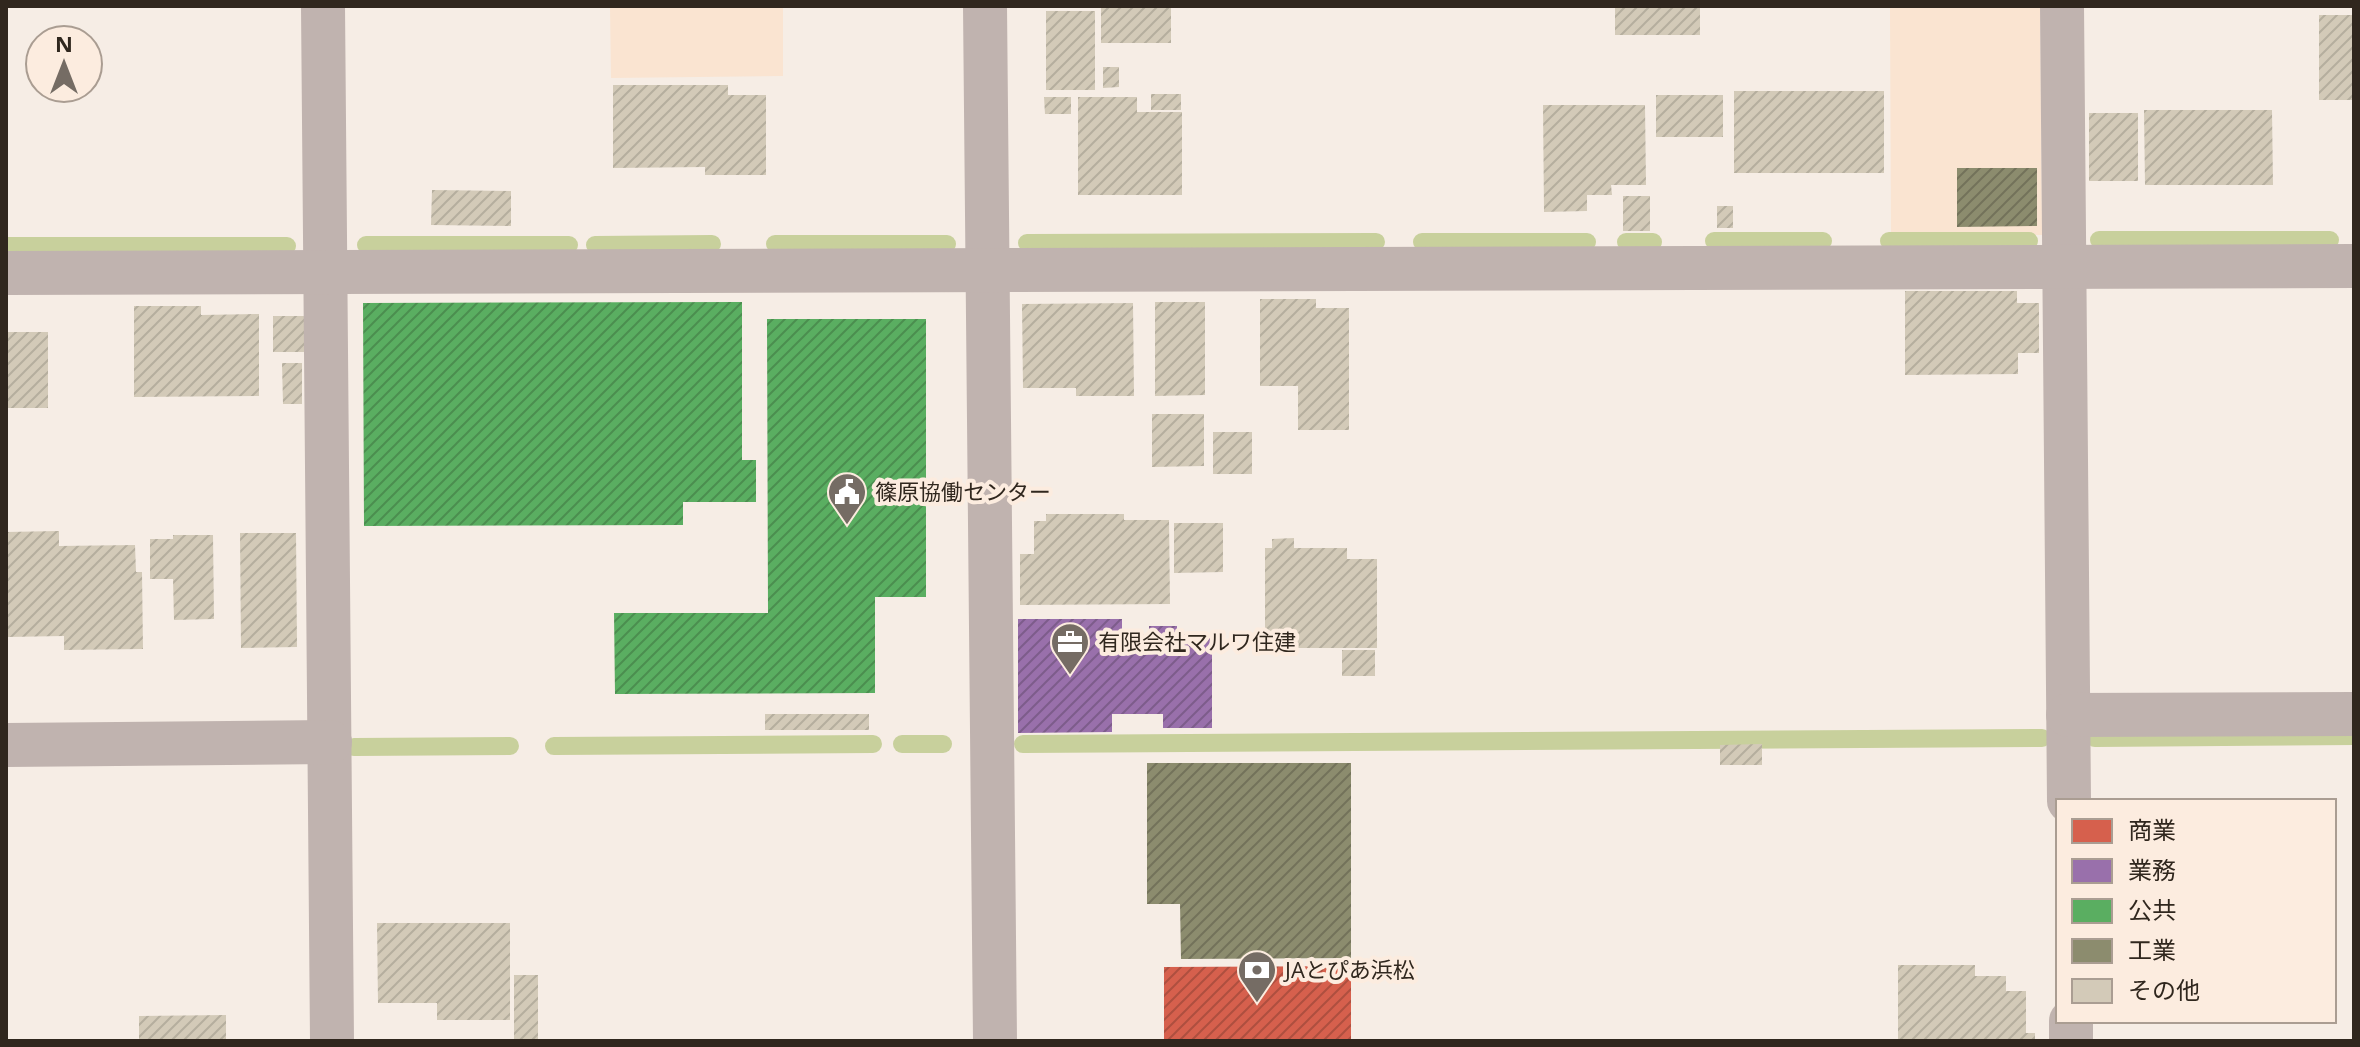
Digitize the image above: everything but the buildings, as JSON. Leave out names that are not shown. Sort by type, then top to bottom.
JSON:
[{"type":"street","points":[[323,6],[332,1041]]},
{"type":"street","points":[[985,6],[995,1041]]},
{"type":"street","points":[[2062,6],[2069,799]]},
{"type":"street","points":[[6,273],[2354,266]]},
{"type":"street","points":[[2068,715],[2354,714]]},
{"type":"street","points":[[6,745],[330,742]]},
{"type":"shaded area","points":[[610,6],[783,6],[783,76],[611,78]]},
{"type":"shaded area","points":[[1890,6],[2040,6],[2042,235],[1891,235]]},
{"type":"waterway","points":[[2099,240],[2330,240]]},
{"type":"waterway","points":[[1714,241],[1823,241]]},
{"type":"waterway","points":[[1889,241],[2029,241]]},
{"type":"waterway","points":[[1027,243],[1376,242]]},
{"type":"waterway","points":[[1422,242],[1587,242]]},
{"type":"waterway","points":[[1626,242],[1653,242]]},
{"type":"waterway","points":[[595,245],[712,244]]},
{"type":"waterway","points":[[775,244],[947,244]]},
{"type":"waterway","points":[[366,245],[569,245]]},
{"type":"waterway","points":[[6,246],[287,246]]},
{"type":"waterway","points":[[2095,738],[2354,736]]},
{"type":"waterway","points":[[1023,744],[2042,738]]},
{"type":"waterway","points":[[554,746],[873,744]]},
{"type":"waterway","points":[[902,744],[943,744]]},
{"type":"waterway","points":[[354,747],[510,746]]},
{"type":"place","name":"篠原協働センター","points":[[847,526]]},
{"type":"place","name":"有限会社マルワ住建","points":[[1070,676]]},
{"type":"place","name":"JAとぴあ浜松","points":[[1257,1004]]}]
